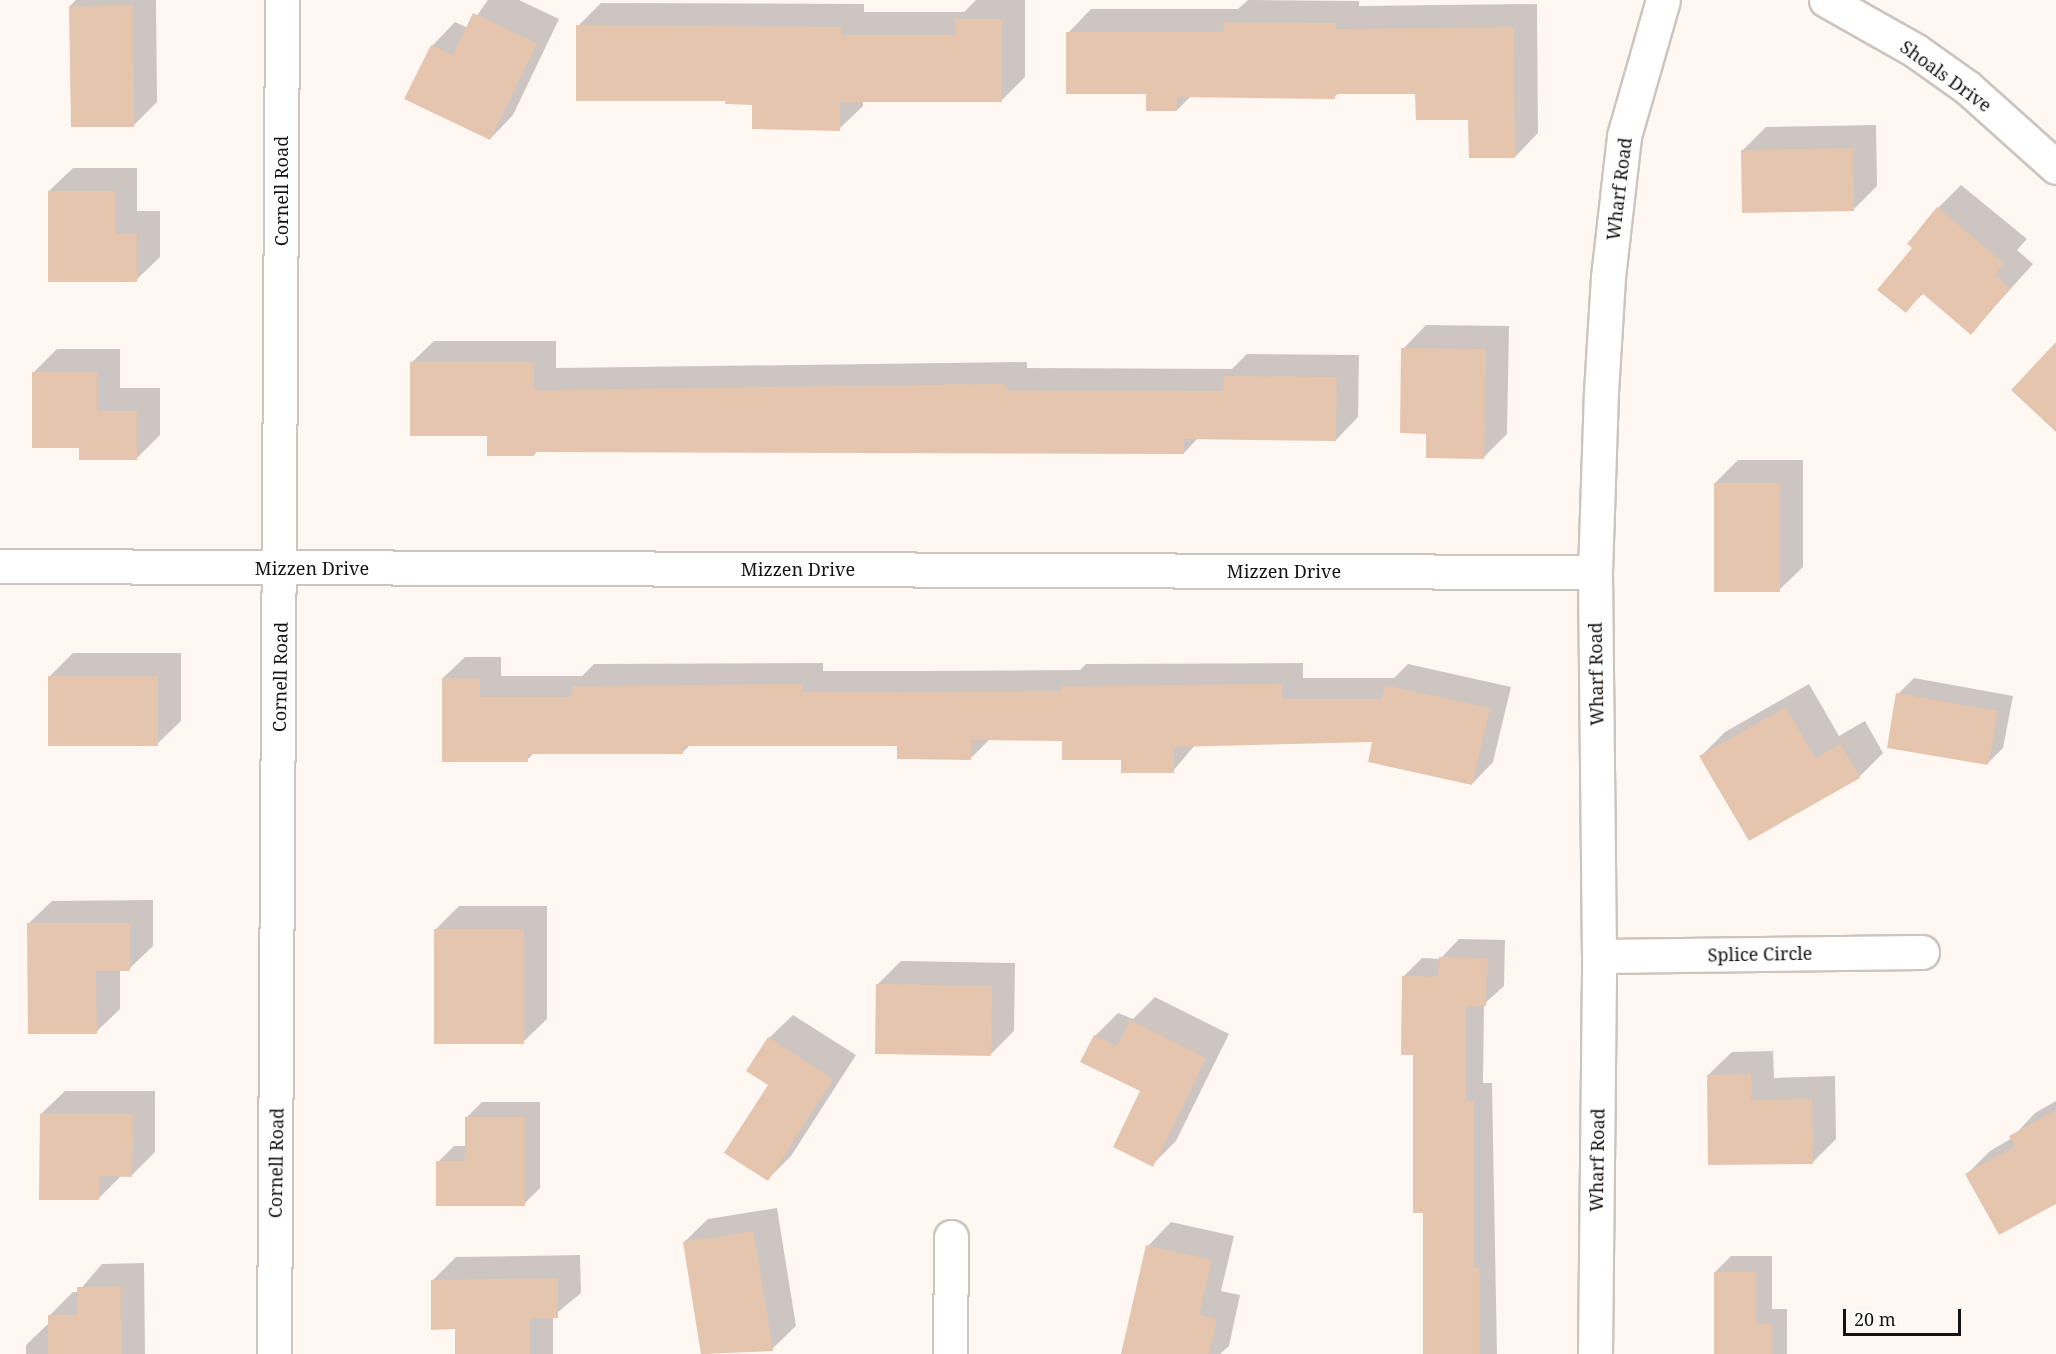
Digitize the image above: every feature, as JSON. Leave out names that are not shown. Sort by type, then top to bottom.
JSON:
[{"type":"street","name":"Cornell Road","points":[[274,1354],[281,568],[282,0]]},
{"type":"street","name":"Wharf Road","points":[[1595,1354],[1599,956],[1595,572],[1601,392],[1615,207],[1624,136],[1663,0]]},
{"type":"street","name":"Shoals Drive","points":[[1826,0],[1916,51],[1968,88],[2056,167]]},
{"type":"street","name":"Mizzen Drive","points":[[0,566],[1595,572]]},
{"type":"street","name":"Splice Circle","points":[[1599,956],[1922,952]]},
{"type":"street","points":[[950,1354],[951,1237]]},
{"type":"building","points":[[133,5],[134,127],[71,127],[69,6]]},
{"type":"building","points":[[473,13],[537,43],[490,140],[404,99],[431,45],[453,55]]},
{"type":"building","points":[[955,19],[1002,19],[1002,102],[840,102],[840,131],[752,129],[752,105],[725,104],[725,101],[576,101],[576,25],[841,27],[841,35],[955,35]]},
{"type":"building","points":[[1223,22],[1336,23],[1336,29],[1514,27],[1515,158],[1469,158],[1468,120],[1416,120],[1415,94],[1335,94],[1335,99],[1177,97],[1177,111],[1146,111],[1146,94],[1066,94],[1066,32],[1223,32]]},
{"type":"building","points":[[1853,148],[1854,211],[1742,213],[1741,150]]},
{"type":"building","points":[[48,191],[115,191],[115,234],[137,234],[137,282],[48,282]]},
{"type":"building","points":[[1937,207],[2004,263],[1995,275],[2010,288],[1971,335],[1922,293],[1906,313],[1877,290],[1912,248],[1907,244]]},
{"type":"building","points":[[2056,342],[2056,432],[2011,390]]},
{"type":"building","points":[[1401,348],[1486,349],[1484,459],[1426,458],[1426,434],[1400,433]]},
{"type":"building","points":[[410,362],[534,362],[534,390],[1005,384],[1005,390],[1223,391],[1223,376],[1337,377],[1336,441],[1184,439],[1184,454],[534,452],[534,456],[487,456],[487,436],[410,436]]},
{"type":"building","points":[[32,372],[97,372],[97,411],[137,411],[137,460],[79,460],[79,448],[32,448]]},
{"type":"building","points":[[1714,483],[1780,483],[1780,592],[1714,592]]},
{"type":"building","points":[[48,676],[158,676],[158,746],[48,746]]},
{"type":"building","points":[[442,678],[480,678],[480,697],[571,697],[571,686],[802,684],[802,692],[897,692],[1062,691],[1062,686],[1282,684],[1282,699],[1381,699],[1385,685],[1490,708],[1472,785],[1368,762],[1372,742],[1174,747],[1174,773],[1121,773],[1121,760],[1062,760],[1062,741],[971,740],[971,760],[897,759],[897,746],[683,746],[683,754],[528,754],[528,762],[442,762]]},
{"type":"building","points":[[1896,693],[1998,711],[1988,765],[1887,748]]},
{"type":"building","points":[[1786,707],[1815,758],[1841,744],[1860,778],[1749,841],[1699,756]]},
{"type":"building","points":[[27,923],[130,923],[130,971],[96,971],[97,1034],[28,1034]]},
{"type":"building","points":[[434,929],[524,929],[524,1044],[434,1044]]},
{"type":"building","points":[[1439,957],[1487,958],[1486,1006],[1466,1006],[1466,1101],[1474,1101],[1474,1268],[1479,1268],[1479,1354],[1423,1354],[1423,1213],[1413,1213],[1413,1055],[1401,1055],[1402,976],[1438,977]]},
{"type":"building","points":[[876,984],[992,986],[991,1056],[875,1054]]},
{"type":"building","points":[[1130,1020],[1206,1058],[1153,1167],[1113,1147],[1140,1091],[1080,1062],[1094,1035],[1117,1046]]},
{"type":"building","points":[[768,1037],[833,1079],[768,1181],[724,1153],[768,1085],[746,1071]]},
{"type":"building","points":[[1751,1074],[1751,1100],[1812,1099],[1813,1164],[1708,1165],[1707,1075]]},
{"type":"building","points":[[2056,1110],[2056,1204],[1999,1235],[1965,1174],[2015,1146],[2009,1136]]},
{"type":"building","points":[[40,1114],[133,1114],[132,1177],[99,1176],[99,1200],[39,1200]]},
{"type":"building","points":[[465,1117],[525,1117],[525,1206],[436,1206],[436,1161],[465,1161]]},
{"type":"building","points":[[753,1231],[773,1351],[701,1354],[683,1242]]},
{"type":"building","points":[[1146,1245],[1212,1260],[1199,1314],[1217,1319],[1209,1354],[1121,1354]]},
{"type":"building","points":[[1714,1272],[1756,1272],[1756,1324],[1772,1324],[1772,1354],[1714,1354]]},
{"type":"building","points":[[558,1278],[558,1318],[530,1318],[530,1354],[455,1354],[455,1329],[431,1330],[431,1280]]},
{"type":"building","points":[[121,1286],[122,1354],[48,1354],[48,1315],[77,1315],[77,1287]]}]
